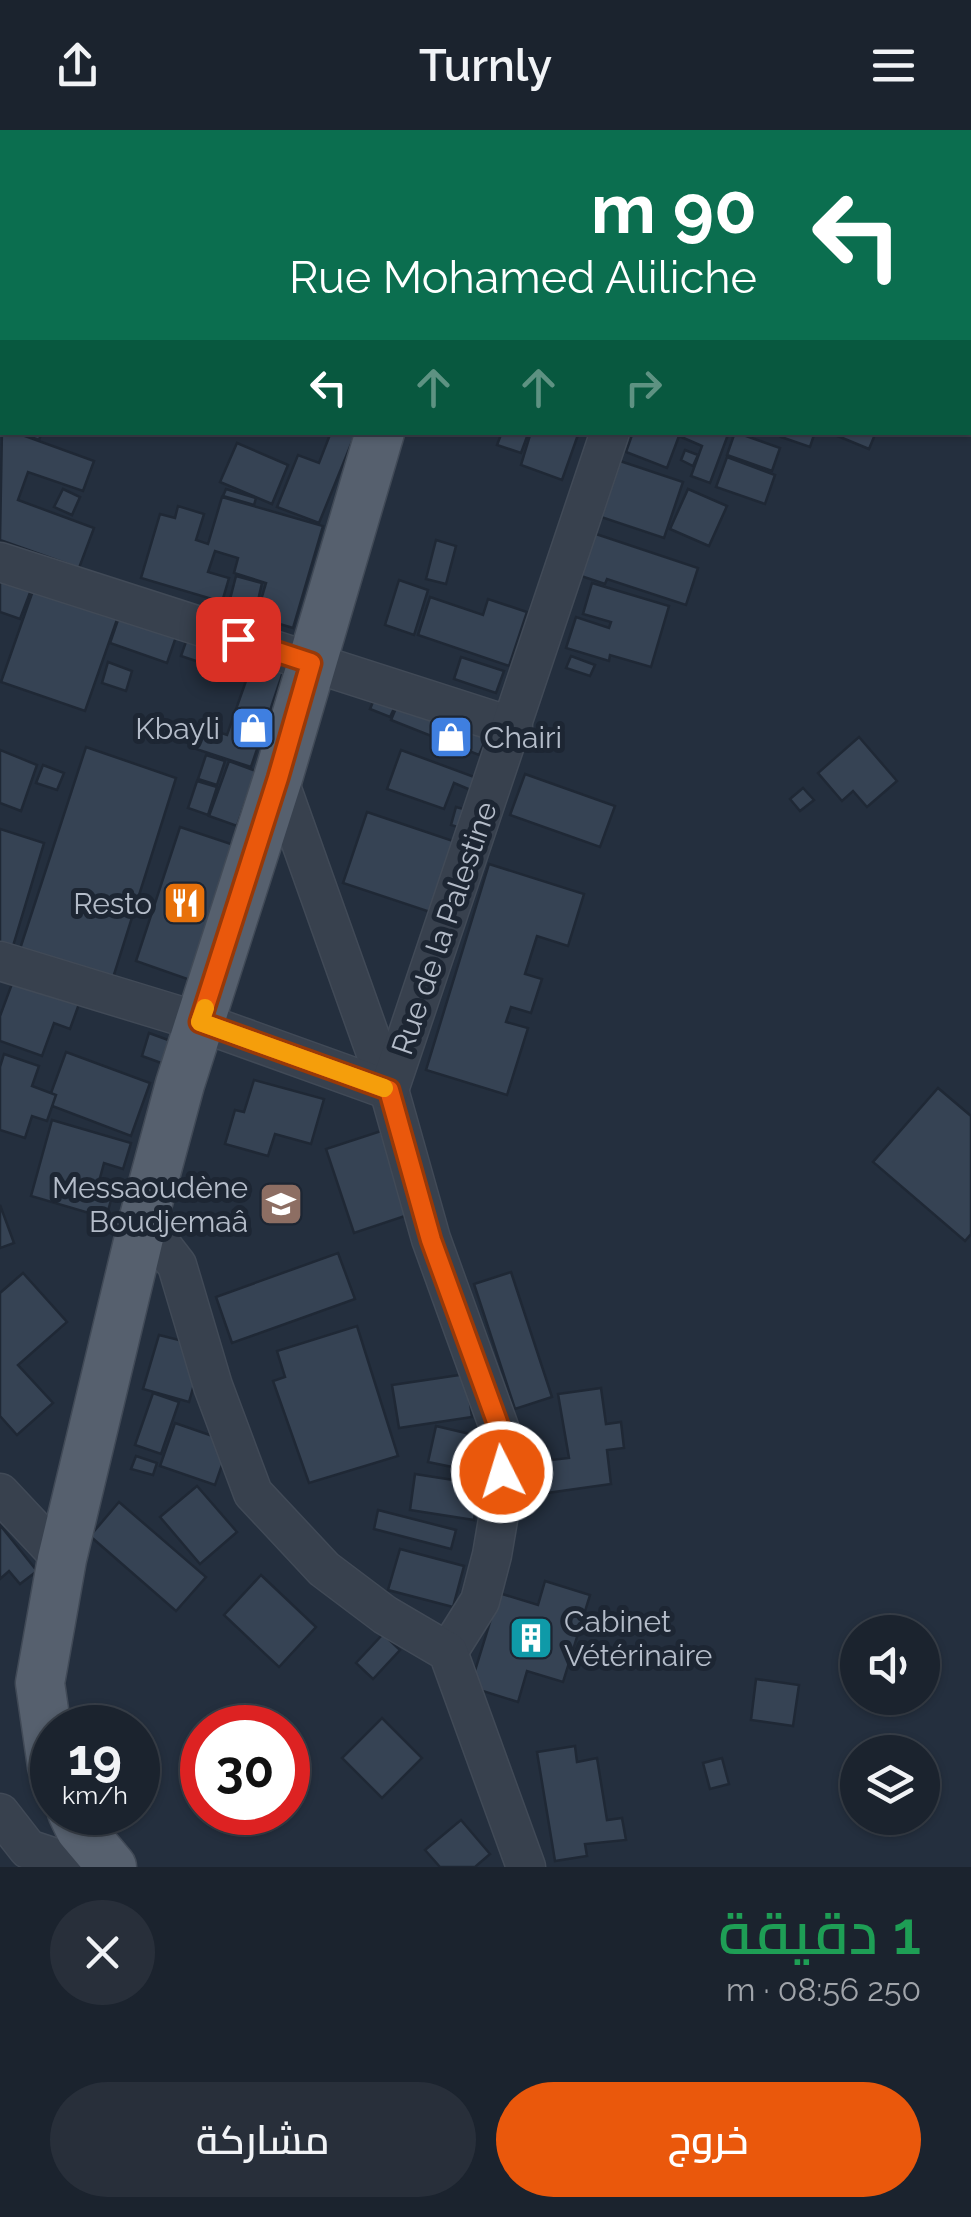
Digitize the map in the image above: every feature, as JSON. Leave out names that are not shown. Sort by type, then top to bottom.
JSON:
[{"type":"main road","points":[[43,1705],[40,1683],[62,1558],[143,1221],[379,435]]},
{"type":"main road","points":[[84,1835],[112,1867]]},
{"type":"street","name":"Rue de la Palestine","points":[[448,1652],[480,1600],[492,1555],[504,1441],[431,1240],[389,1090],[609,435]]},
{"type":"street","points":[[0,562],[513,727]]},
{"type":"street","points":[[278,778],[389,1090]]},
{"type":"street","points":[[0,961],[200,1022],[389,1090]]},
{"type":"street","points":[[143,1221],[177,1265],[213,1386],[253,1493],[324,1569],[385,1615],[448,1652],[526,1867]]},
{"type":"street","points":[[0,1493],[62,1558]]},
{"type":"street","points":[[0,1813],[28,1849],[82,1867]]},
{"type":"building","points":[[2,435],[22,435],[94,461],[83,491],[28,472],[18,500],[94,528],[79,568],[0,540]]},
{"type":"building","points":[[330,435],[355,435],[319,523],[277,507],[298,455],[319,463]]},
{"type":"building","points":[[501,435],[528,435],[521,453],[497,445]]},
{"type":"building","points":[[530,435],[578,435],[562,480],[521,465]]},
{"type":"building","points":[[632,435],[728,435],[710,483],[691,476],[702,446],[679,436],[667,468],[626,452]]},
{"type":"building","points":[[734,435],[780,448],[772,471],[727,455]]},
{"type":"building","points":[[782,435],[814,435],[810,447]]},
{"type":"building","points":[[835,435],[875,435],[869,449]]},
{"type":"building","points":[[237,443],[288,465],[272,504],[220,482]]},
{"type":"building","points":[[685,450],[698,455],[693,466],[681,460]]},
{"type":"building","points":[[727,457],[775,475],[765,504],[716,487]]},
{"type":"building","points":[[620,461],[683,482],[664,538],[601,517]]},
{"type":"building","points":[[63,489],[80,497],[72,515],[54,507]]},
{"type":"building","points":[[226,489],[256,498],[254,505],[223,496]]},
{"type":"building","points":[[688,489],[727,506],[709,546],[670,529]]},
{"type":"building","points":[[222,497],[323,526],[293,628],[256,617],[266,583],[234,573],[238,558],[215,551],[208,572],[229,578],[222,602],[141,578],[160,514],[175,518],[178,506],[204,514],[196,540],[208,544]]},
{"type":"building","points":[[593,533],[698,568],[686,605],[607,579],[605,584],[578,575]]},
{"type":"building","points":[[436,540],[456,546],[446,584],[426,579]]},
{"type":"building","points":[[236,576],[262,583],[254,618],[227,611]]},
{"type":"building","points":[[0,578],[31,590],[20,619],[0,612]]},
{"type":"building","points":[[399,580],[428,590],[414,635],[385,625]]},
{"type":"building","points":[[36,582],[120,611],[85,711],[1,682]]},
{"type":"building","points":[[592,583],[669,606],[651,667],[610,655],[609,661],[566,648],[576,617],[609,628],[611,622],[583,614]]},
{"type":"building","points":[[430,597],[483,615],[488,599],[527,612],[509,666],[418,635]]},
{"type":"building","points":[[120,614],[177,634],[167,663],[110,643]]},
{"type":"building","points":[[189,633],[285,666],[251,767],[196,749],[204,727],[227,735],[247,678],[181,656]]},
{"type":"building","points":[[571,656],[595,665],[590,676],[566,668]]},
{"type":"building","points":[[461,657],[504,671],[496,693],[454,679]]},
{"type":"building","points":[[108,662],[132,671],[126,691],[102,683]]},
{"type":"building","points":[[378,690],[399,698],[390,717],[370,709]]},
{"type":"building","points":[[402,694],[490,729],[479,755],[391,720]]},
{"type":"building","points":[[859,737],[897,781],[867,807],[853,791],[842,801],[818,773]]},
{"type":"building","points":[[86,747],[176,778],[112,981],[19,952]]},
{"type":"building","points":[[0,750],[37,765],[21,811],[0,803]]},
{"type":"building","points":[[401,750],[477,778],[473,791],[454,783],[444,809],[387,789]]},
{"type":"building","points":[[206,755],[225,761],[217,785],[198,779]]},
{"type":"building","points":[[229,761],[256,771],[237,826],[209,816]]},
{"type":"building","points":[[43,765],[64,773],[57,790],[36,783]]},
{"type":"building","points":[[525,774],[615,806],[600,847],[510,815]]},
{"type":"building","points":[[197,781],[217,787],[208,815],[188,808]]},
{"type":"building","points":[[803,788],[814,800],[800,811],[790,799]]},
{"type":"building","points":[[456,807],[467,810],[461,828],[451,825]]},
{"type":"building","points":[[367,812],[462,844],[439,915],[343,883]]},
{"type":"building","name":"Resto","points":[[180,827],[234,845],[190,980],[136,961]]},
{"type":"building","points":[[0,829],[44,843],[10,956],[0,953]]},
{"type":"building","points":[[489,864],[584,894],[568,946],[537,936],[525,974],[542,979],[531,1013],[511,1007],[506,1022],[528,1028],[507,1095],[426,1070]]},
{"type":"building","points":[[13,981],[79,1004],[70,1029],[54,1023],[42,1056],[0,1041],[0,1016]]},
{"type":"building","points":[[149,1033],[171,1041],[164,1064],[142,1056]]},
{"type":"building","points":[[66,1052],[150,1083],[131,1136],[47,1104]]},
{"type":"building","points":[[4,1054],[39,1066],[32,1086],[56,1095],[47,1121],[32,1116],[25,1138],[0,1130],[0,1067]]},
{"type":"building","points":[[254,1080],[324,1099],[311,1144],[275,1134],[268,1156],[225,1144],[235,1110],[244,1112]]},
{"type":"building","points":[[938,1088],[971,1116],[971,1234],[965,1241],[873,1162]]},
{"type":"building","points":[[52,1120],[131,1143],[123,1169],[104,1163],[97,1189],[113,1193],[106,1218],[31,1196]]},
{"type":"building","points":[[381,1131],[408,1215],[354,1233],[326,1149]]},
{"type":"building","points":[[0,1205],[14,1243],[0,1248]]},
{"type":"building","points":[[338,1253],[355,1299],[232,1343],[216,1297]]},
{"type":"building","points":[[511,1272],[552,1397],[515,1409],[474,1284]]},
{"type":"building","points":[[23,1273],[67,1322],[18,1365],[53,1403],[17,1435],[0,1416],[0,1293]]},
{"type":"building","points":[[357,1326],[398,1456],[309,1483],[273,1381],[285,1377],[277,1351]]},
{"type":"building","points":[[159,1335],[195,1344],[201,1360],[189,1402],[143,1389]]},
{"type":"building","points":[[466,1374],[472,1417],[399,1428],[392,1385]]},
{"type":"building","points":[[601,1388],[606,1424],[621,1422],[624,1448],[607,1450],[611,1484],[547,1493],[542,1461],[569,1458],[558,1394]]},
{"type":"building","points":[[153,1393],[179,1402],[161,1454],[135,1445]]},
{"type":"building","points":[[175,1423],[230,1442],[215,1485],[160,1466]]},
{"type":"building","points":[[436,1426],[470,1434],[462,1469],[428,1462]]},
{"type":"building","points":[[136,1456],[157,1463],[153,1475],[131,1469]]},
{"type":"building","points":[[415,1474],[479,1484],[474,1520],[410,1510]]},
{"type":"building","points":[[197,1486],[237,1532],[200,1564],[160,1517]]},
{"type":"building","points":[[119,1502],[206,1577],[176,1611],[90,1536]]},
{"type":"building","points":[[378,1510],[456,1530],[451,1549],[374,1529]]},
{"type":"building","points":[[0,1525],[37,1571],[20,1584],[9,1571],[0,1579]]},
{"type":"building","points":[[400,1549],[464,1566],[453,1607],[388,1590]]},
{"type":"building","points":[[261,1575],[316,1627],[279,1667],[224,1615]]},
{"type":"building","name":"Cabinet Vétérinaire","points":[[545,1581],[590,1595],[563,1682],[527,1671],[518,1702],[470,1687],[499,1593],[538,1605]]},
{"type":"building","points":[[383,1634],[400,1650],[373,1679],[356,1663]]},
{"type":"building","points":[[756,1679],[799,1685],[793,1726],[751,1720]]},
{"type":"building","points":[[382,1718],[422,1758],[382,1798],[342,1758]]},
{"type":"building","points":[[575,1746],[577,1762],[597,1758],[607,1820],[622,1818],[626,1840],[585,1844],[587,1856],[555,1861],[537,1752]]},
{"type":"building","points":[[722,1758],[729,1784],[710,1789],[703,1763]]},
{"type":"building","points":[[461,1820],[490,1854],[475,1867],[440,1867],[425,1850]]},
{"type":"slow traffic","points":[[205,1008],[200,1022],[384,1088]]},
{"type":"place","name":"Kbayli","points":[[253,728]]},
{"type":"place","name":"Chairi","points":[[451,737]]},
{"type":"place","name":"Resto","points":[[185,903]]},
{"type":"place","name":"Messaoudène Boudjemaâ","points":[[281,1204]]},
{"type":"place","name":"Cabinet Vétérinaire","points":[[531,1638]]},
{"type":"route","points":[[238,639],[311,663],[200,1022],[389,1090],[431,1240],[504,1441],[502,1472]]}]
